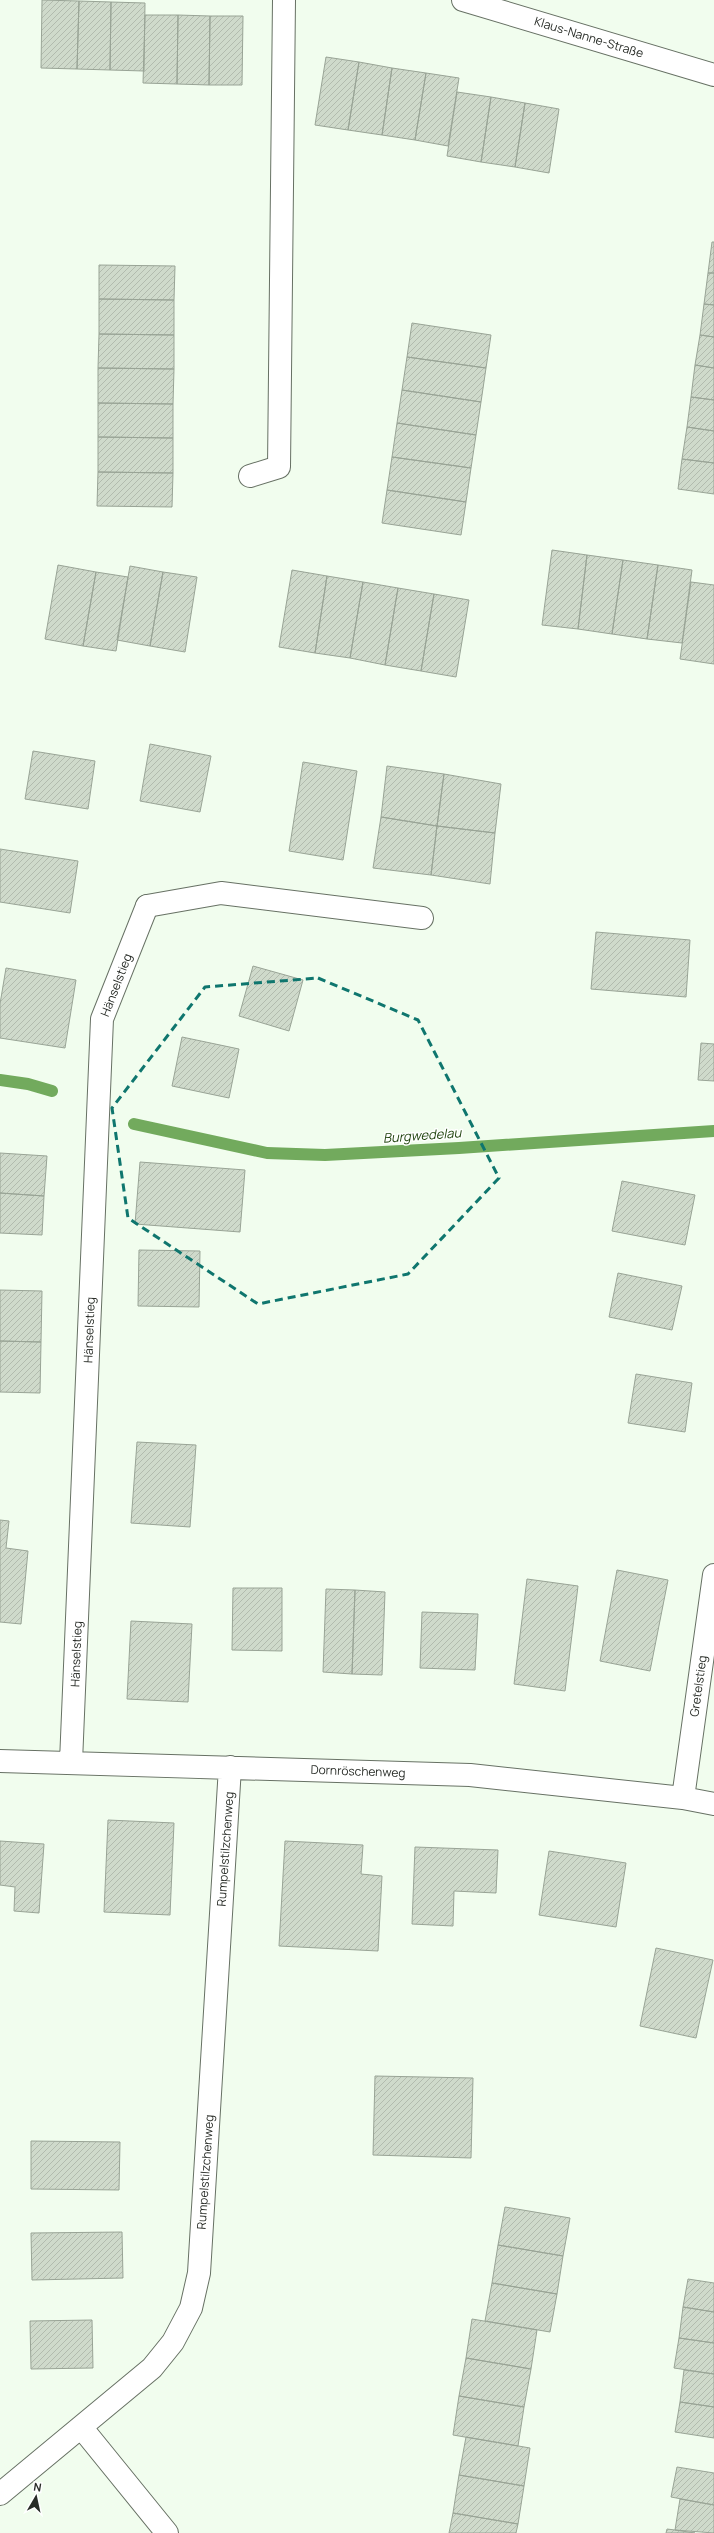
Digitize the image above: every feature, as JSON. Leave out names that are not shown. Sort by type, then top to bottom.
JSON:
[{"type":"street","points":[[250,476],[279,467],[284,0]]},
{"type":"street","name":"Klaus-Nanne-Straße","points":[[463,0],[714,74]]},
{"type":"street","name":"Hänselstieg","points":[[71,1762],[102,1019],[147,906],[221,893],[422,918]]},
{"type":"street","name":"Gretelstieg","points":[[683,1798],[714,1575]]},
{"type":"street","name":"Dornröschenweg","points":[[0,1761],[470,1775],[683,1798],[714,1804]]},
{"type":"street","name":"Rumpelstilzchenweg","points":[[0,2494],[152,2368],[173,2342],[191,2308],[199,2273],[230,1767]]},
{"type":"street","points":[[81,2427],[167,2533]]},
{"type":"highlighted area","points":[[318,978],[418,1020],[499,1178],[408,1274],[258,1304],[128,1218],[112,1108],[205,987]]},
{"type":"building","points":[[42,0],[79,1],[77,69],[41,68]]},
{"type":"building","points":[[79,1],[111,2],[110,70],[77,69]]},
{"type":"building","points":[[111,2],[145,3],[144,71],[110,70]]},
{"type":"building","points":[[145,15],[178,15],[177,84],[143,83]]},
{"type":"building","points":[[178,15],[210,16],[209,85],[177,84]]},
{"type":"building","points":[[210,16],[243,16],[242,85],[209,85]]},
{"type":"building","points":[[326,57],[359,62],[348,130],[315,125]]},
{"type":"building","points":[[359,62],[392,68],[382,135],[348,130]]},
{"type":"building","points":[[392,68],[426,73],[415,140],[382,135]]},
{"type":"building","points":[[426,73],[459,78],[448,146],[415,140]]},
{"type":"building","points":[[457,92],[491,97],[481,162],[447,156]]},
{"type":"building","points":[[491,97],[525,103],[515,167],[481,162]]},
{"type":"building","points":[[525,103],[559,109],[549,173],[515,167]]},
{"type":"building","points":[[712,242],[714,242],[714,273],[708,273]]},
{"type":"building","points":[[99,265],[175,266],[174,300],[99,299]]},
{"type":"building","points":[[708,273],[714,273],[714,305],[704,304]]},
{"type":"building","points":[[99,299],[174,300],[174,335],[99,334]]},
{"type":"building","points":[[704,304],[714,305],[714,337],[700,335]]},
{"type":"building","points":[[412,323],[491,335],[486,368],[407,357]]},
{"type":"building","points":[[99,334],[174,335],[174,369],[98,368]]},
{"type":"building","points":[[700,335],[714,337],[714,368],[695,365]]},
{"type":"building","points":[[407,357],[486,368],[481,402],[402,390]]},
{"type":"building","points":[[695,365],[714,368],[714,400],[691,397]]},
{"type":"building","points":[[98,368],[174,369],[173,404],[98,403]]},
{"type":"building","points":[[402,390],[481,402],[476,435],[397,423]]},
{"type":"building","points":[[691,397],[714,400],[714,431],[687,427]]},
{"type":"building","points":[[98,403],[173,404],[173,438],[98,437]]},
{"type":"building","points":[[397,423],[476,435],[471,468],[392,457]]},
{"type":"building","points":[[687,427],[714,431],[714,463],[682,459]]},
{"type":"building","points":[[98,437],[173,438],[173,473],[98,472]]},
{"type":"building","points":[[392,457],[471,468],[466,502],[387,490]]},
{"type":"building","points":[[682,459],[714,463],[714,494],[678,489]]},
{"type":"building","points":[[98,472],[173,473],[172,507],[97,506]]},
{"type":"building","points":[[387,490],[466,502],[461,535],[382,523]]},
{"type":"building","points":[[552,550],[587,555],[578,629],[542,625]]},
{"type":"building","points":[[587,555],[623,560],[612,634],[578,629]]},
{"type":"building","points":[[623,560],[658,565],[647,639],[612,634]]},
{"type":"building","points":[[58,565],[96,572],[83,646],[45,639]]},
{"type":"building","points":[[658,565],[692,570],[682,643],[647,639]]},
{"type":"building","points":[[130,566],[163,572],[150,646],[117,640]]},
{"type":"building","points":[[292,570],[327,576],[315,653],[279,647]]},
{"type":"building","points":[[96,572],[128,577],[116,651],[83,646]]},
{"type":"building","points":[[163,572],[197,577],[185,652],[150,646]]},
{"type":"building","points":[[327,576],[363,582],[350,658],[315,653]]},
{"type":"building","points":[[363,582],[398,588],[385,665],[350,658]]},
{"type":"building","points":[[691,582],[714,585],[714,664],[680,659]]},
{"type":"building","points":[[398,588],[434,594],[421,671],[385,665]]},
{"type":"building","points":[[434,594],[469,600],[456,677],[421,671]]},
{"type":"building","points":[[150,744],[211,756],[200,812],[140,801]]},
{"type":"building","points":[[33,751],[95,761],[88,809],[25,799]]},
{"type":"building","points":[[303,762],[357,771],[343,860],[289,851]]},
{"type":"building","points":[[387,766],[444,774],[437,826],[381,817]]},
{"type":"building","points":[[444,774],[501,784],[495,833],[437,826]]},
{"type":"building","points":[[381,817],[437,826],[431,875],[373,868]]},
{"type":"building","points":[[437,826],[495,833],[490,884],[431,875]]},
{"type":"building","points":[[0,849],[78,861],[70,913],[0,902]]},
{"type":"building","points":[[596,932],[690,940],[686,997],[591,989]]},
{"type":"building","points":[[253,966],[303,980],[289,1031],[239,1016]]},
{"type":"building","points":[[6,968],[76,980],[65,1048],[0,1038],[0,1004]]},
{"type":"building","points":[[182,1037],[239,1049],[229,1098],[172,1086]]},
{"type":"building","points":[[701,1043],[714,1044],[714,1081],[698,1080]]},
{"type":"building","points":[[0,1153],[47,1156],[44,1196],[0,1193]]},
{"type":"building","points":[[140,1162],[245,1170],[240,1232],[135,1224]]},
{"type":"building","points":[[622,1181],[695,1195],[685,1245],[612,1231]]},
{"type":"building","points":[[0,1193],[44,1196],[42,1235],[0,1233]]},
{"type":"building","points":[[139,1250],[200,1251],[199,1307],[138,1306]]},
{"type":"building","points":[[618,1273],[682,1286],[672,1330],[609,1317]]},
{"type":"building","points":[[0,1290],[42,1291],[41,1342],[0,1341]]},
{"type":"building","points":[[0,1341],[41,1342],[40,1393],[0,1392]]},
{"type":"building","points":[[636,1374],[692,1383],[685,1432],[628,1423]]},
{"type":"building","points":[[137,1442],[196,1445],[190,1527],[131,1523]]},
{"type":"building","points":[[0,1520],[9,1521],[6,1548],[28,1551],[21,1624],[0,1622]]},
{"type":"building","points":[[617,1570],[668,1580],[650,1671],[600,1661]]},
{"type":"building","points":[[527,1579],[578,1586],[565,1691],[514,1684]]},
{"type":"building","points":[[233,1588],[282,1588],[282,1651],[232,1650]]},
{"type":"building","points":[[326,1589],[355,1590],[352,1674],[323,1672]]},
{"type":"building","points":[[355,1590],[385,1592],[382,1675],[352,1674]]},
{"type":"building","points":[[422,1612],[478,1614],[475,1670],[420,1668]]},
{"type":"building","points":[[131,1621],[192,1624],[188,1702],[127,1699]]},
{"type":"building","points":[[108,1820],[174,1823],[170,1915],[104,1912]]},
{"type":"building","points":[[0,1841],[44,1844],[39,1913],[14,1911],[15,1887],[0,1885]]},
{"type":"building","points":[[285,1841],[363,1845],[361,1874],[382,1876],[378,1951],[279,1946]]},
{"type":"building","points":[[415,1847],[498,1850],[496,1893],[454,1891],[453,1926],[412,1924]]},
{"type":"building","points":[[549,1851],[626,1863],[616,1927],[539,1915]]},
{"type":"building","points":[[656,1948],[713,1960],[696,2038],[640,2026]]},
{"type":"building","points":[[375,2076],[473,2078],[471,2158],[373,2155]]},
{"type":"building","points":[[31,2141],[120,2142],[119,2190],[31,2189]]},
{"type":"building","points":[[505,2207],[570,2218],[563,2256],[498,2245]]},
{"type":"building","points":[[122,2232],[123,2278],[32,2280],[31,2233]]},
{"type":"building","points":[[498,2245],[563,2256],[557,2294],[492,2283]]},
{"type":"building","points":[[688,2279],[714,2283],[714,2312],[683,2307]]},
{"type":"building","points":[[492,2283],[557,2294],[550,2332],[485,2321]]},
{"type":"building","points":[[683,2307],[714,2312],[714,2343],[679,2338]]},
{"type":"building","points":[[472,2319],[537,2330],[531,2369],[466,2358]]},
{"type":"building","points":[[92,2320],[93,2368],[31,2369],[30,2321]]},
{"type":"building","points":[[679,2338],[714,2343],[714,2374],[674,2368]]},
{"type":"building","points":[[466,2358],[531,2369],[524,2407],[459,2396]]},
{"type":"building","points":[[684,2370],[714,2374],[714,2407],[680,2402]]},
{"type":"building","points":[[459,2396],[524,2407],[518,2446],[453,2435]]},
{"type":"building","points":[[680,2402],[714,2407],[714,2438],[675,2432]]},
{"type":"building","points":[[466,2437],[530,2448],[524,2486],[459,2475]]},
{"type":"building","points":[[677,2467],[714,2473],[714,2505],[671,2497]]},
{"type":"building","points":[[459,2475],[524,2486],[518,2524],[453,2513]]},
{"type":"building","points":[[680,2499],[714,2505],[714,2533],[675,2530]]},
{"type":"building","points":[[453,2513],[518,2524],[516,2533],[449,2533]]},
{"type":"building","points":[[667,2529],[675,2530],[695,2533],[666,2533]]},
{"type":"waterway","name":"Burgwedelau","points":[[0,1080],[28,1084],[52,1091]]},
{"type":"waterway","name":"Burgwedelau","points":[[134,1124],[267,1153],[325,1155],[459,1148],[714,1131]]}]
